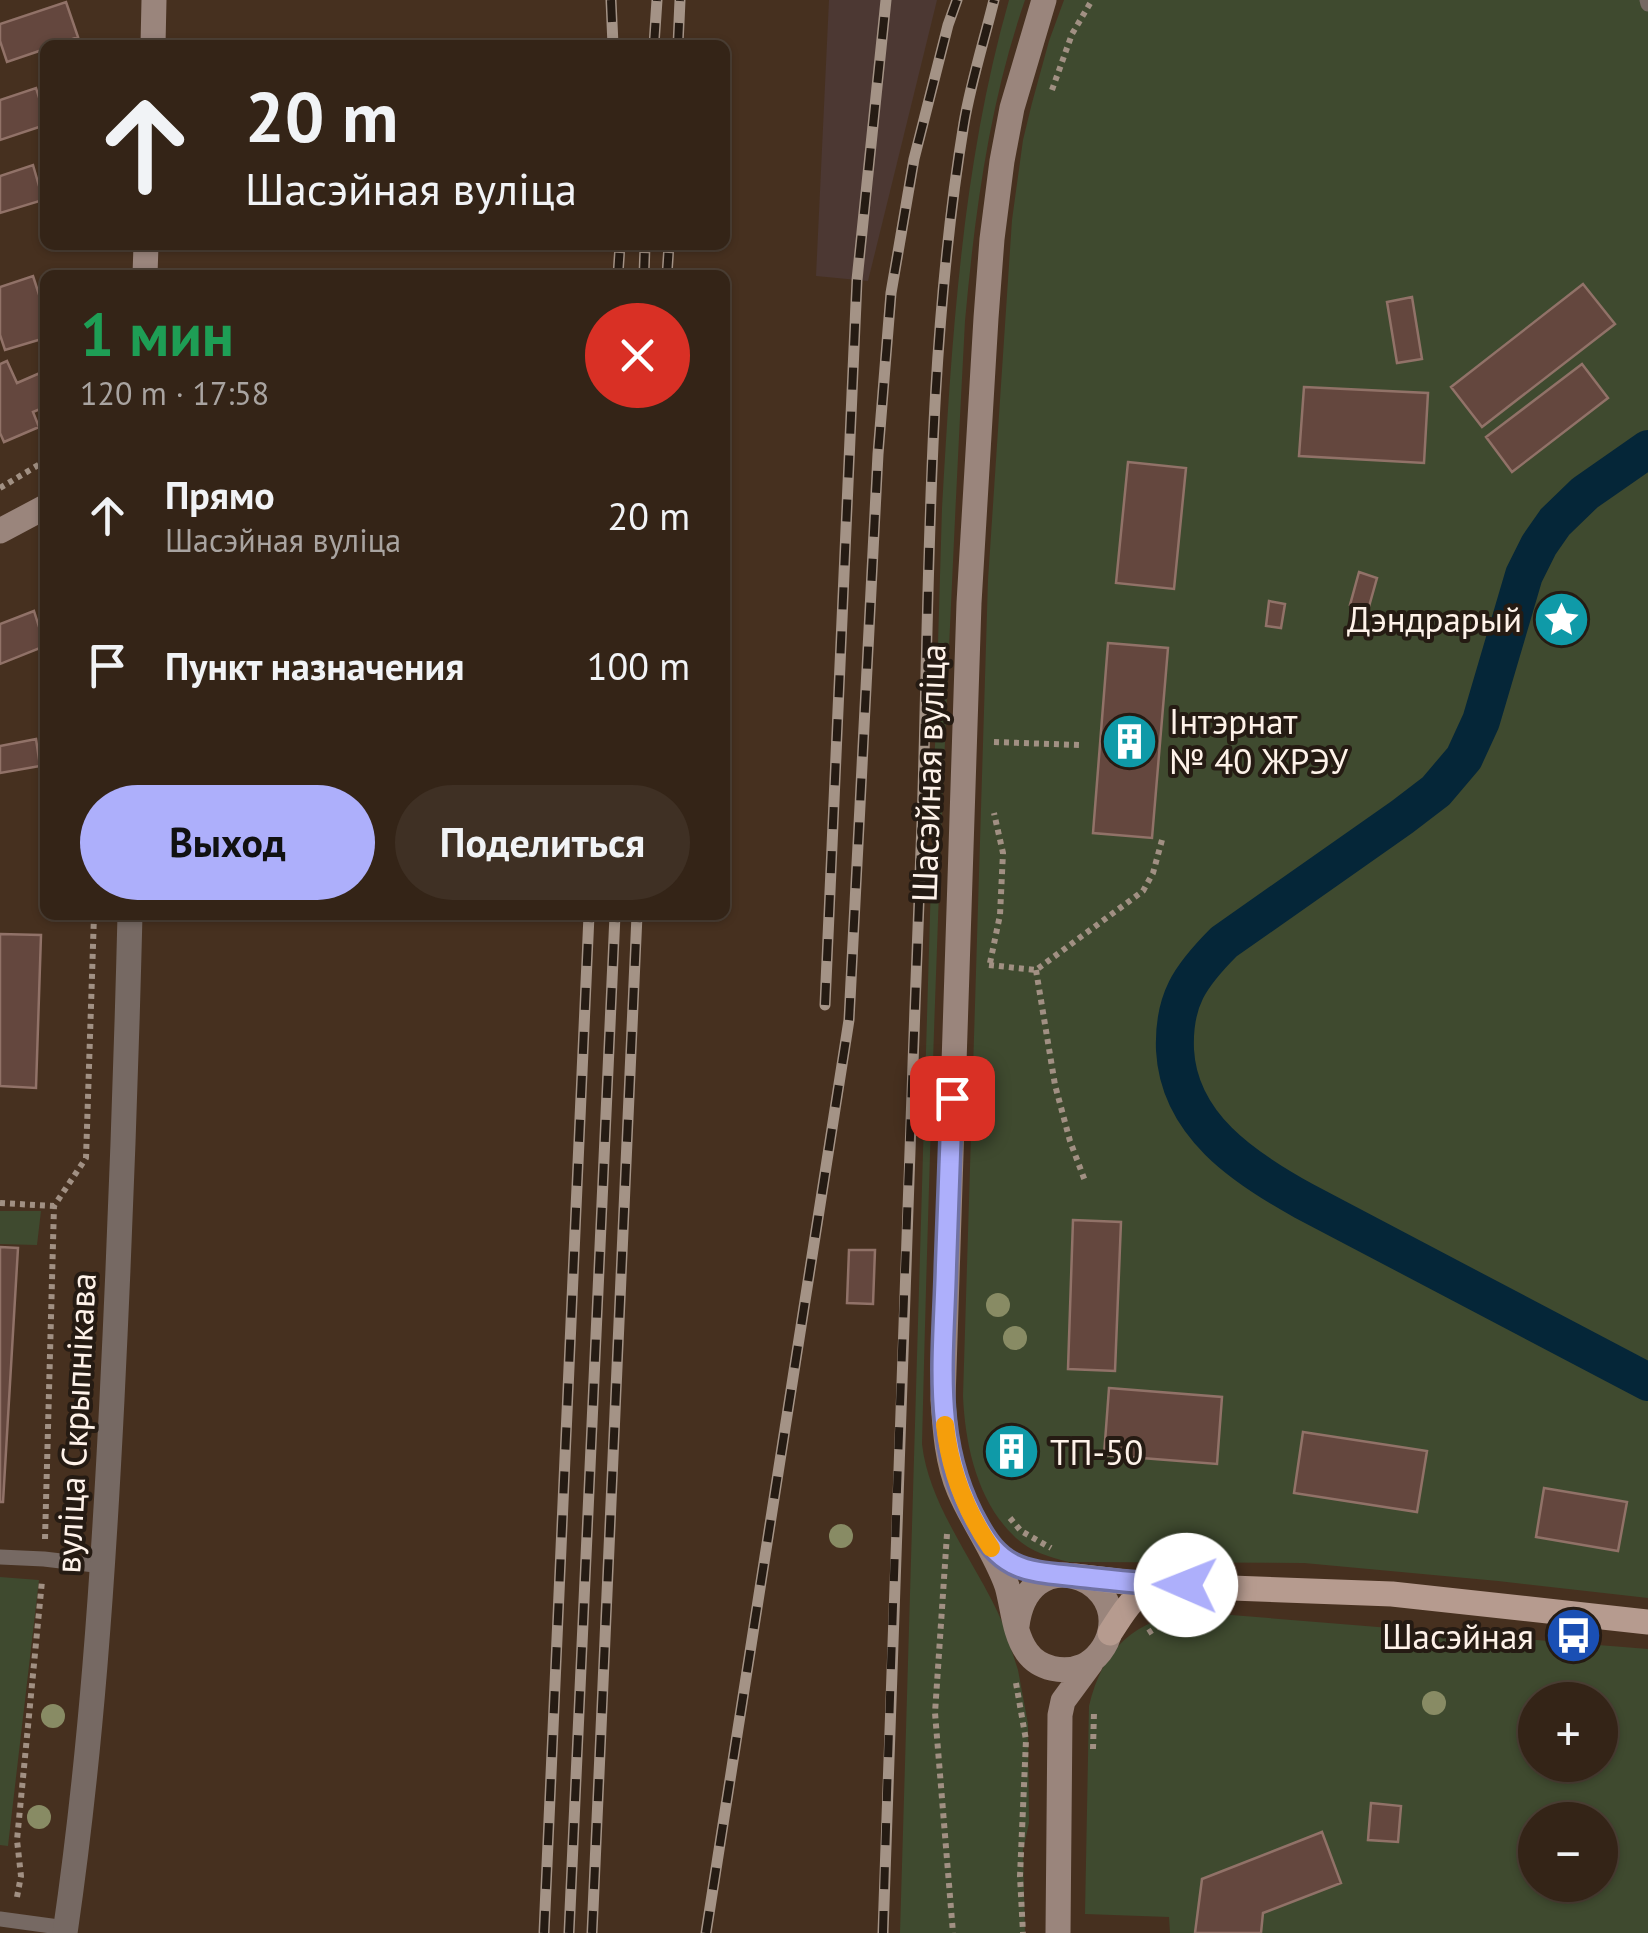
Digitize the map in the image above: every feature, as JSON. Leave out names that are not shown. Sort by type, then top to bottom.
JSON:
[{"type":"main road","points":[[152,40],[154,0]]},
{"type":"main road","name":"Шасэйная вуліца","points":[[1017,1626],[990,1546],[958,1487],[950,1460],[943,1400],[969,603],[992,239],[1012,108],[1044,0]]},
{"type":"main road","points":[[0,531],[40,510]]},
{"type":"main road","points":[[990,1546],[1014,1564],[1035,1571],[1068,1568],[1150,1585],[1392,1594],[1648,1622]]},
{"type":"main road","points":[[1060,1715],[1051,1689],[1021,1664],[1017,1626],[1024,1598],[1033,1586],[1068,1568]]},
{"type":"main road","points":[[1068,1568],[1100,1592],[1108,1604],[1110,1633]]},
{"type":"main road","points":[[1058,1933],[1063,1700],[1104,1647],[1124,1610],[1150,1585]]},
{"type":"main road","points":[[1021,1664],[1039,1663],[1068,1670],[1094,1658]]},
{"type":"street","name":"вуліца Скрыпнікава","points":[[65,1930],[80,1820],[103,1566],[124,1154],[130,920]]},
{"type":"lane","points":[[0,1557],[103,1566]]},
{"type":"lane","points":[[0,1918],[65,1930]]},
{"type":"path","points":[[1050,95],[1072,34],[1092,0]]},
{"type":"path","points":[[0,488],[40,464]]},
{"type":"path","points":[[994,758],[994,742],[1079,745]]},
{"type":"path","points":[[987,976],[1000,915],[1002,853],[992,805]]},
{"type":"path","points":[[989,965],[1036,970],[1142,890],[1153,873],[1162,840]]},
{"type":"path","points":[[20,1876],[17,1840],[44,1560],[54,1206],[86,1158],[94,920]]},
{"type":"path","points":[[1036,970],[1055,1085],[1085,1182]]},
{"type":"path","points":[[0,1203],[54,1206]]},
{"type":"path","points":[[1002,1505],[1021,1531],[1051,1548],[1068,1568]]},
{"type":"path","points":[[953,1933],[936,1713],[948,1526],[956,1541]]},
{"type":"path","points":[[1021,1664],[1026,1740],[1020,1876],[1023,1933]]},
{"type":"path","points":[[1093,1750],[1093,1713],[1097,1702]]},
{"type":"shaded area","points":[[829,0],[937,0],[868,281],[816,276]]},
{"type":"green space","points":[[1009,0],[1025,0],[1012,39],[985,159],[965,321],[939,882],[922,1444],[934,1490],[993,1602],[1018,1670],[1028,1724],[1029,1823],[1023,1850],[1025,1933],[900,1933],[942,508],[955,316],[970,188],[993,62]]},
{"type":"green space","points":[[1064,0],[1648,0],[1648,1598],[1304,1563],[1069,1562],[1019,1541],[990,1505],[975,1470],[963,1396],[988,580],[1012,220],[1023,140]]},
{"type":"green space","points":[[0,1211],[41,1211],[37,1245],[0,1244]]},
{"type":"green space","points":[[0,1577],[39,1580],[8,1846],[0,1845]]},
{"type":"green space","points":[[1194,1612],[1648,1649],[1648,1933],[1170,1933],[1169,1917],[1085,1914],[1089,1706],[1113,1653],[1124,1640],[1154,1621]]},
{"type":"building","points":[[66,2],[78,37],[40,40],[40,51],[7,62],[0,41],[0,24]]},
{"type":"building","points":[[36,88],[40,127],[0,140],[0,100]]},
{"type":"building","points":[[33,165],[40,201],[0,213],[0,176]]},
{"type":"building","points":[[33,276],[40,298],[40,340],[5,350],[0,335],[0,287]]},
{"type":"building","points":[[1583,284],[1615,324],[1482,427],[1451,387]]},
{"type":"building","points":[[1412,297],[1422,359],[1397,363],[1387,302]]},
{"type":"building","points":[[7,361],[17,383],[40,373],[40,409],[33,412],[39,427],[4,442],[0,433],[0,364]]},
{"type":"building","points":[[1582,364],[1608,398],[1512,472],[1486,437]]},
{"type":"building","points":[[1304,387],[1428,393],[1424,463],[1299,456]]},
{"type":"building","points":[[1128,462],[1186,468],[1174,589],[1116,583]]},
{"type":"building","points":[[1359,572],[1377,578],[1368,610],[1350,605]]},
{"type":"building","points":[[1269,601],[1285,604],[1281,628],[1266,626]]},
{"type":"building","points":[[34,611],[40,648],[0,664],[0,624]]},
{"type":"building","name":"Інтэрнат № 40 ЖРЭУ","points":[[1108,643],[1168,648],[1152,838],[1093,833]]},
{"type":"building","points":[[36,739],[40,766],[0,773],[0,746]]},
{"type":"building","points":[[0,934],[41,935],[36,1088],[0,1086]]},
{"type":"building","points":[[1073,1220],[1121,1222],[1115,1371],[1068,1369]]},
{"type":"building","points":[[0,1247],[18,1248],[3,1502],[0,1502]]},
{"type":"building","points":[[849,1250],[875,1250],[873,1304],[847,1303]]},
{"type":"building","points":[[1109,1388],[1222,1397],[1217,1464],[1104,1455]]},
{"type":"building","points":[[1303,1432],[1427,1451],[1417,1512],[1294,1493]]},
{"type":"building","name":"ТП-50","points":[[1027,1433],[1028,1471],[994,1470],[994,1434]]},
{"type":"building","points":[[1544,1488],[1627,1502],[1618,1551],[1536,1537]]},
{"type":"building","points":[[1371,1803],[1401,1806],[1398,1842],[1368,1840]]},
{"type":"building","points":[[1322,1832],[1341,1883],[1263,1913],[1261,1933],[1195,1933],[1202,1879]]},
{"type":"waterway","points":[[1648,449],[1585,493],[1555,522],[1539,545],[1524,575],[1481,721],[1464,758],[1436,791],[1224,942],[1186,990],[1175,1032],[1179,1077],[1188,1101],[1218,1141],[1259,1174],[1648,1382]]},
{"type":"railway","points":[[611,0],[613,40]]},
{"type":"railway","points":[[654,40],[657,0]]},
{"type":"railway","points":[[678,40],[680,0]]},
{"type":"railway","points":[[825,1005],[857,280],[886,0]]},
{"type":"railway","points":[[706,1933],[849,1020],[878,454],[891,293],[914,159],[957,0]]},
{"type":"railway","points":[[883,1933],[936,384],[964,123],[994,0]]},
{"type":"railway","points":[[618,270],[620,250]]},
{"type":"railway","points":[[644,270],[645,250]]},
{"type":"railway","points":[[667,270],[669,250]]},
{"type":"railway","points":[[544,1933],[589,920]]},
{"type":"railway","points":[[569,1933],[615,920]]},
{"type":"railway","points":[[592,1933],[637,920]]},
{"type":"slow traffic","points":[[945,1425],[958,1487],[991,1548]]},
{"type":"place","name":"Дэндрарый","points":[[1561,619]]},
{"type":"place","name":"Інтэрнат № 40 ЖРЭУ","points":[[1130,741]]},
{"type":"place","name":"ТП-50","points":[[1011,1452]]},
{"type":"place","name":"Шасэйная","points":[[1573,1636]]},
{"type":"route","points":[[952,1098],[943,1400],[950,1460],[969,1510],[990,1546],[1014,1564],[1035,1571],[1116,1582],[1186,1585]]}]
